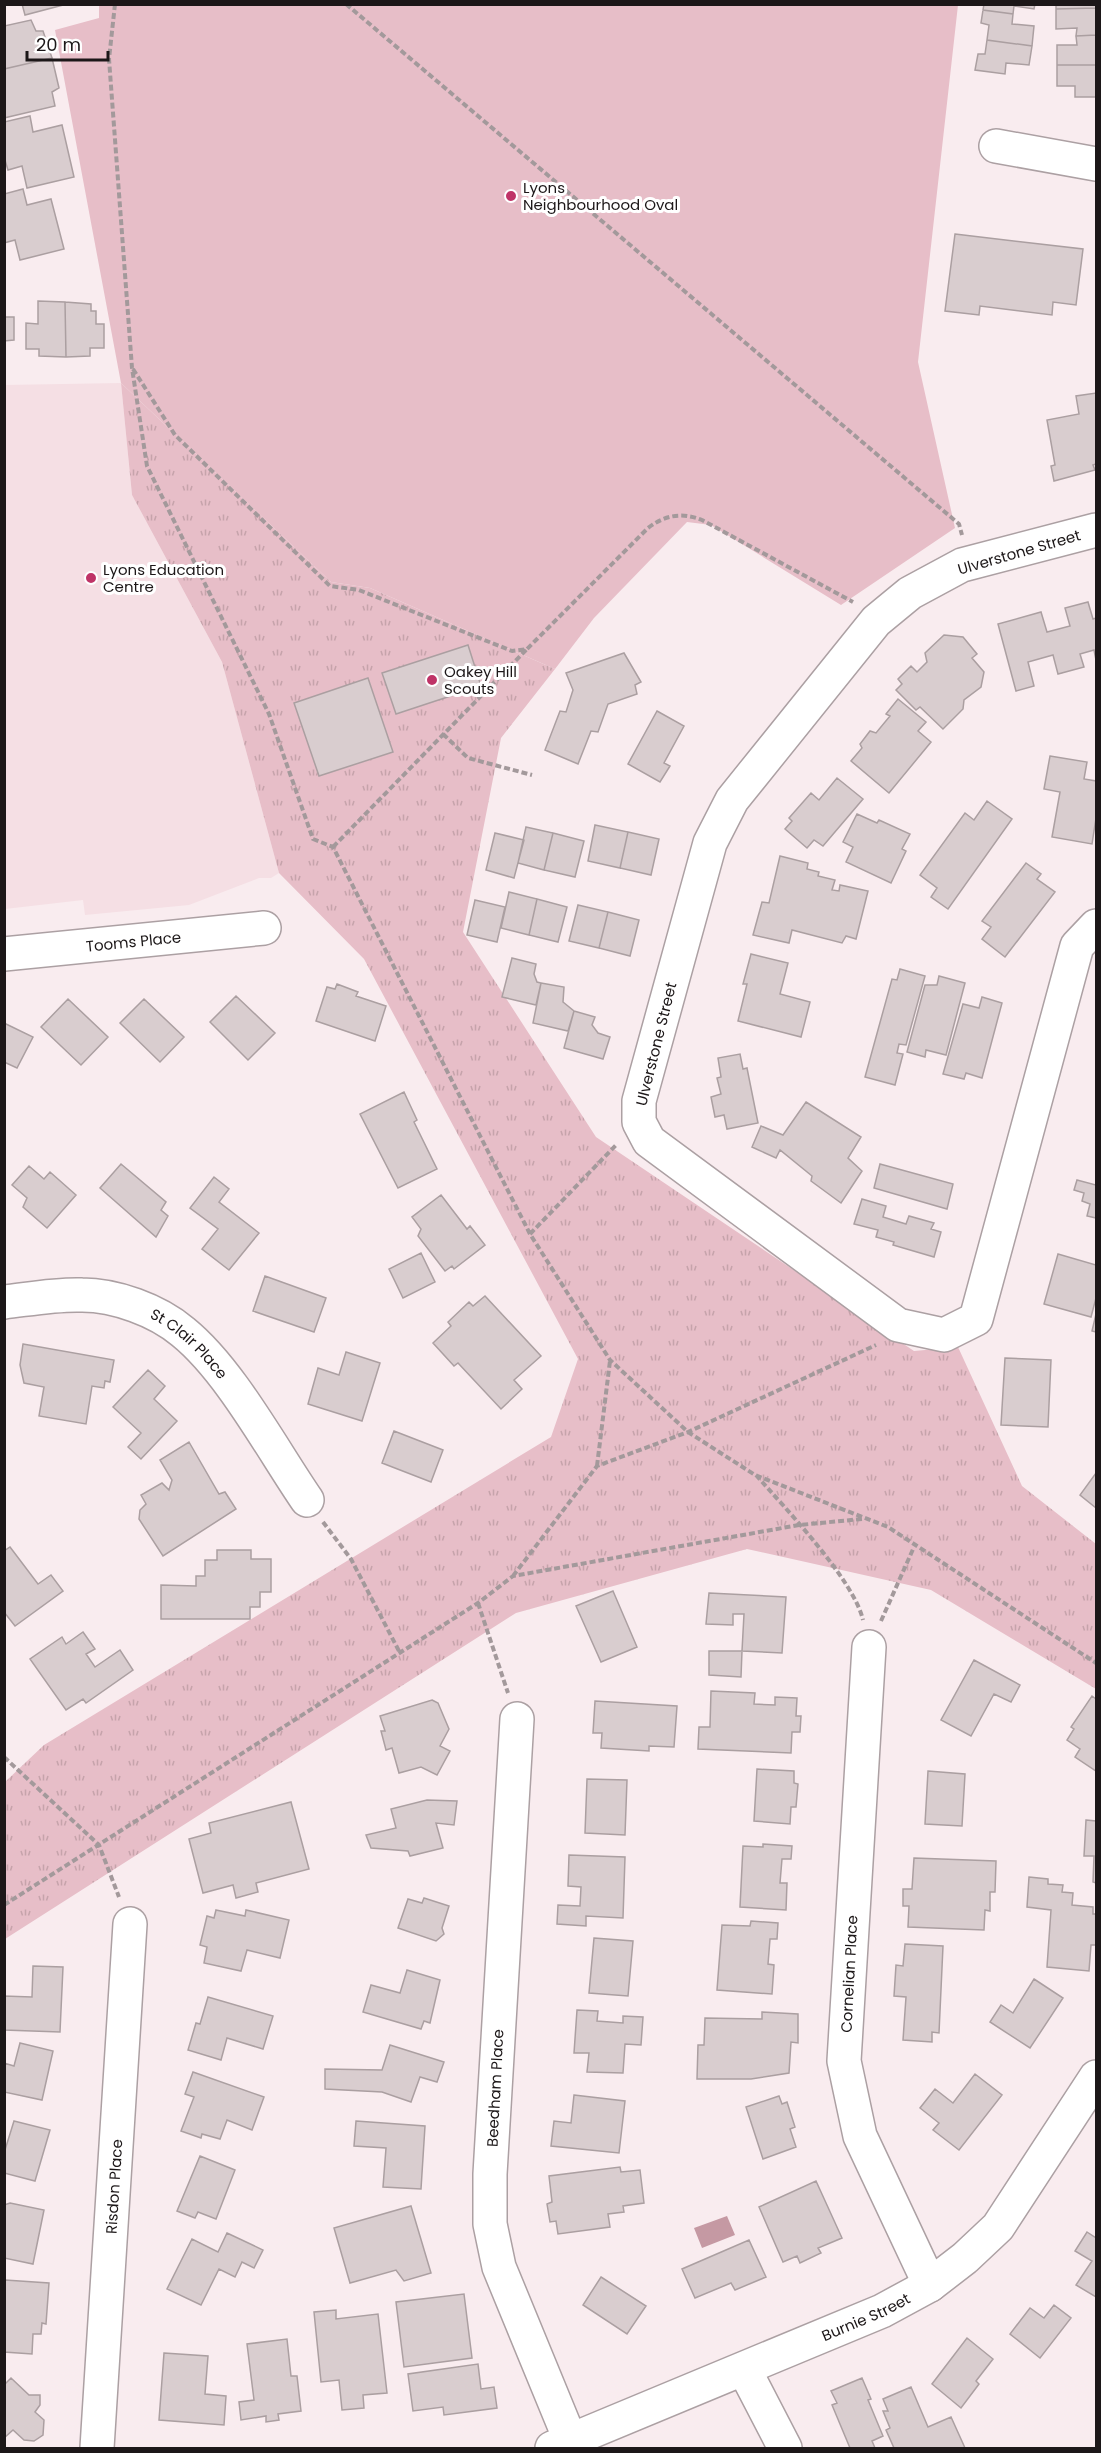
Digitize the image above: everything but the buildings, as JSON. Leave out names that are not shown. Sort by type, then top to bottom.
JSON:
[{"type":"street","points":[[996,146],[1096,164]]},
{"type":"street","name":"Ulverstone Street","points":[[1096,530],[962,565],[910,593],[876,621],[732,800],[710,843],[639,1101],[639,1122],[650,1141],[898,1325],[944,1335],[976,1319],[1077,946],[1096,926]]},
{"type":"street","name":"Tooms Place","points":[[4,954],[264,928]]},
{"type":"street","name":"St Clair Place","points":[[4,1302],[82,1294],[140,1307],[183,1331],[228,1380],[307,1500]]},
{"type":"street","name":"Cornelian Place","points":[[869,1647],[844,2061],[860,2136],[930,2285]]},
{"type":"street","name":"Beedham Place","points":[[517,1719],[491,2162],[490,2224],[500,2267],[561,2445]]},
{"type":"street","name":"Risdon Place","points":[[97,2448],[130,1924]]},
{"type":"street","name":"Burnie Street","points":[[561,2445],[882,2311],[930,2285],[965,2258],[998,2227],[1096,2078]]},
{"type":"street","points":[[744,2369],[785,2448]]},
{"type":"path","points":[[115,4],[109,59],[132,369],[147,466],[269,714],[313,839],[333,847],[530,1234],[610,1360],[688,1432],[755,1475],[888,1527],[1096,1663]]},
{"type":"path","points":[[346,4],[959,524],[964,540]]},
{"type":"path","points":[[132,369],[175,435],[330,586],[359,590],[512,651],[527,649]]},
{"type":"path","points":[[333,847],[648,528],[662,519],[678,515],[702,520],[854,603]]},
{"type":"path","points":[[443,734],[468,758],[532,775]]},
{"type":"path","points":[[530,1234],[639,1122]]},
{"type":"path","points":[[597,1466],[688,1432],[889,1339],[898,1325]]},
{"type":"path","points":[[4,1905],[478,1603],[513,1576],[597,1466],[610,1360]]},
{"type":"path","points":[[755,1475],[800,1525],[859,1603],[869,1647]]},
{"type":"path","points":[[307,1500],[351,1559],[400,1653]]},
{"type":"path","points":[[513,1576],[800,1525],[863,1518]]},
{"type":"path","points":[[869,1647],[914,1546]]},
{"type":"path","points":[[478,1603],[517,1719]]},
{"type":"path","points":[[4,1757],[99,1845],[130,1924]]},
{"type":"shaded area","name":"Lyons Education Centre","points":[[121,383],[132,495],[222,662],[279,873],[271,878],[259,878],[189,905],[85,915],[83,900],[5,909],[4,385]]},
{"type":"shaded area","points":[[727,2216],[735,2235],[702,2248],[694,2228]]},
{"type":"green space","name":"Lyons Neighbourhood Oval","points":[[99,4],[958,5],[918,362],[955,528],[841,605],[711,525],[687,522],[594,618],[555,669],[370,588],[331,582],[121,383],[55,30],[99,18]]},
{"type":"green space","points":[[121,383],[331,582],[370,588],[555,669],[501,738],[463,932],[596,1137],[914,1351],[958,1347],[1022,1486],[1096,1544],[1096,1689],[931,1590],[747,1549],[516,1613],[5,1939],[5,1782],[44,1745],[551,1437],[578,1359],[364,959],[279,873],[222,662],[132,495]]},
{"type":"place","name":"Lyons Neighbourhood Oval","points":[[511,196]]},
{"type":"place","name":"Lyons Education Centre","points":[[91,578]]},
{"type":"place","name":"Oakey Hill Scouts","points":[[432,680]]}]
